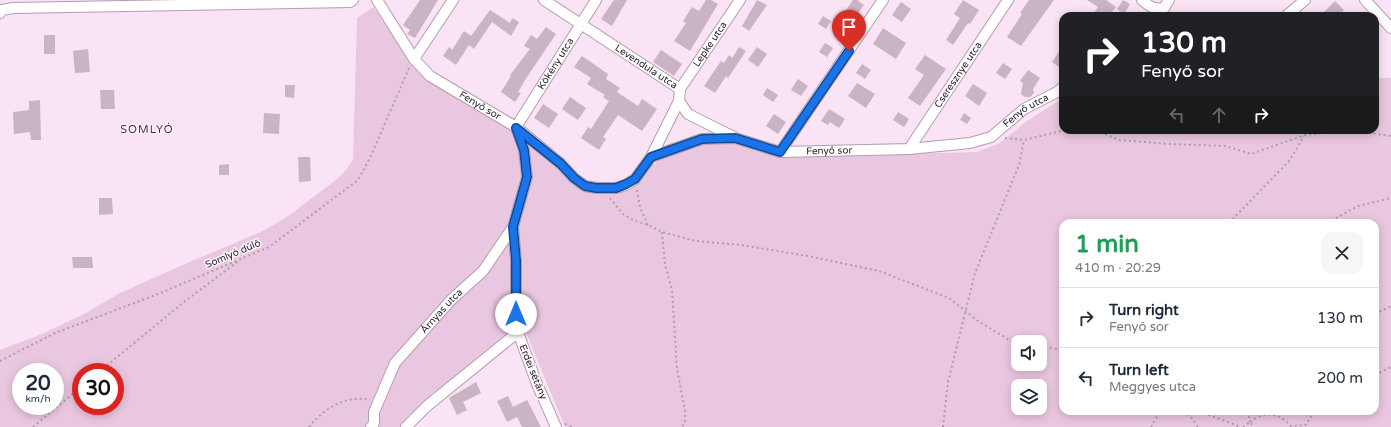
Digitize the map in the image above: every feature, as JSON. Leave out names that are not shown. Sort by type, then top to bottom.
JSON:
[{"type":"street","points":[[0,13],[2,10],[13,8],[342,2],[354,0]]},
{"type":"street","name":"Fenyő sor","points":[[377,0],[414,59],[430,76],[516,128],[561,164],[574,178],[585,186],[596,188],[616,188],[635,179],[651,157],[702,139],[735,138],[780,152],[909,149],[970,143],[991,137]]},
{"type":"street","points":[[414,59],[453,0]]},
{"type":"street","name":"Levendula utca","points":[[544,0],[680,89],[679,101],[688,114],[735,138]]},
{"type":"street","name":"Kökény utca","points":[[516,128],[596,0]]},
{"type":"street","name":"Lepke utca","points":[[680,89],[740,0]]},
{"type":"street","points":[[780,152],[883,0]]},
{"type":"street","name":"Cseresznye utca","points":[[909,149],[1008,0]]},
{"type":"street","points":[[1142,0],[1152,8],[1159,9],[1164,8],[1168,0]]},
{"type":"street","points":[[1291,12],[1305,0]]},
{"type":"street","points":[[1365,0],[1376,12]]},
{"type":"street","points":[[1379,15],[1391,28]]},
{"type":"street","name":"Fenyő utca","points":[[991,137],[1024,110],[1059,89]]},
{"type":"street","points":[[651,157],[679,101]]},
{"type":"street","name":"Erdei sétány","points":[[516,128],[524,150],[527,177],[513,227],[516,260],[517,333],[556,427]]},
{"type":"street","name":"Árnyas utca","points":[[371,427],[374,423],[374,412],[395,363],[451,300],[484,271],[513,227]]},
{"type":"street","points":[[406,427],[427,406],[517,333]]},
{"type":"path","name":"Somlyó dűlő","points":[[0,361],[55,333],[158,294],[269,247],[358,180],[414,59]]},
{"type":"path","points":[[991,137],[1024,140],[1059,131]]},
{"type":"path","points":[[1105,134],[1119,140],[1226,146],[1251,154],[1305,135],[1314,134]]},
{"type":"path","points":[[1378,134],[1391,136]]},
{"type":"path","points":[[1233,219],[1290,160],[1305,135]]},
{"type":"path","points":[[943,427],[948,382],[975,273],[1020,165],[1024,140]]},
{"type":"path","points":[[635,179],[640,207],[648,225]]},
{"type":"path","points":[[596,188],[608,197],[623,214],[633,220],[662,232],[696,241],[741,245],[808,256],[879,271],[949,298],[966,309],[978,321],[1011,341]]},
{"type":"path","points":[[1334,219],[1358,206],[1391,198]]},
{"type":"path","points":[[662,232],[665,265],[672,290],[677,370],[685,411],[682,427]]},
{"type":"path","points":[[110,363],[184,302],[243,258]]},
{"type":"path","points":[[1379,312],[1391,306]]},
{"type":"path","points":[[1047,347],[1059,349]]},
{"type":"path","points":[[1379,373],[1391,367]]},
{"type":"path","points":[[33,427],[72,394]]},
{"type":"path","points":[[309,427],[316,418],[330,406],[360,397],[379,402]]},
{"type":"path","points":[[1151,427],[1158,415]]},
{"type":"path","points":[[1188,415],[1198,427]]},
{"type":"path","points":[[1209,415],[1242,427],[1258,416],[1264,415]]},
{"type":"path","points":[[1249,415],[1250,422],[1254,427]]},
{"type":"path","points":[[1274,415],[1284,418],[1291,426],[1306,425],[1312,415]]},
{"type":"shaded area","points":[[373,7],[428,80],[461,101],[530,138],[586,184],[613,188],[635,179],[672,150],[698,145],[731,142],[777,156],[792,157],[977,152],[1000,143],[1024,123],[1059,101],[1059,134],[1379,134],[1379,78],[1391,78],[1391,427],[565,427],[522,323],[408,416],[400,427],[0,427],[0,350],[42,334],[86,313],[118,294],[261,232],[287,217],[341,176],[353,160],[357,18]]},
{"type":"building","points":[[420,0],[438,0],[415,38],[407,34],[410,30],[403,25]]},
{"type":"building","points":[[614,0],[627,0],[612,26],[601,19]]},
{"type":"building","points":[[706,0],[711,0],[718,4],[690,51],[674,41],[686,23],[683,21],[692,7],[699,11]]},
{"type":"building","points":[[757,0],[767,5],[749,31],[742,26]]},
{"type":"building","points":[[853,0],[857,0],[864,5],[854,19],[845,12]]},
{"type":"building","points":[[963,0],[979,10],[953,45],[946,40],[960,18],[954,14]]},
{"type":"building","points":[[1029,0],[1054,0],[1021,46],[1007,37]]},
{"type":"building","points":[[1087,0],[1106,0],[1116,7],[1112,12],[1095,12],[1098,7]]},
{"type":"building","points":[[1123,0],[1130,4],[1125,12],[1121,12],[1117,9]]},
{"type":"building","points":[[1335,1],[1344,10],[1342,12],[1324,12]]},
{"type":"building","points":[[901,2],[911,9],[902,22],[892,15]]},
{"type":"building","points":[[490,10],[510,23],[512,18],[519,22],[511,36],[492,22],[474,49],[469,45],[456,65],[443,56],[449,47],[452,50],[464,31],[471,36]]},
{"type":"building","points":[[823,16],[831,21],[826,29],[818,24]]},
{"type":"building","points":[[546,27],[556,34],[527,77],[518,92],[521,93],[515,102],[501,92],[511,76],[510,75],[530,49],[524,46],[531,35],[537,39]]},
{"type":"building","points":[[883,28],[906,43],[896,59],[873,44]]},
{"type":"building","points":[[44,35],[55,35],[55,54],[44,54]]},
{"type":"building","points":[[825,43],[833,48],[827,57],[819,52]]},
{"type":"building","points":[[739,47],[746,51],[728,78],[726,76],[715,93],[704,86],[721,61],[724,63],[729,55],[732,58]]},
{"type":"building","points":[[757,47],[767,54],[758,67],[748,60]]},
{"type":"building","points":[[88,49],[90,72],[75,73],[73,51]]},
{"type":"building","points":[[661,50],[682,64],[674,76],[653,62]]},
{"type":"building","points":[[1059,52],[1059,67],[1052,62]]},
{"type":"building","points":[[925,55],[946,69],[920,106],[908,98],[924,75],[915,69]]},
{"type":"building","points":[[582,56],[608,74],[606,79],[620,88],[617,92],[638,106],[642,99],[657,109],[642,131],[618,115],[603,137],[606,139],[599,150],[581,138],[588,127],[591,129],[609,101],[603,97],[605,95],[587,84],[591,78],[574,67]]},
{"type":"building","points":[[1003,63],[1012,69],[1005,79],[996,73]]},
{"type":"building","points":[[862,64],[871,70],[865,79],[856,73]]},
{"type":"building","points":[[1028,70],[1040,78],[1033,89],[1034,93],[1030,97],[1025,97],[1021,94],[1023,83],[1020,81]]},
{"type":"building","points":[[798,79],[808,86],[801,96],[791,90]]},
{"type":"building","points":[[857,83],[875,94],[866,108],[848,96]]},
{"type":"building","points":[[973,84],[987,93],[979,106],[965,96]]},
{"type":"building","points":[[285,85],[295,85],[294,98],[285,97]]},
{"type":"building","points":[[767,88],[778,95],[773,102],[763,95]]},
{"type":"building","points":[[100,90],[114,90],[115,109],[101,109]]},
{"type":"building","points":[[570,97],[586,108],[578,120],[562,109]]},
{"type":"building","points":[[40,100],[41,140],[31,140],[30,132],[14,134],[13,112],[29,110],[29,101]]},
{"type":"building","points":[[543,104],[558,114],[549,128],[534,118]]},
{"type":"building","points":[[829,109],[845,119],[839,128],[830,122],[828,125],[821,121]]},
{"type":"building","points":[[898,112],[909,119],[904,127],[893,120]]},
{"type":"building","points":[[264,113],[280,114],[279,134],[263,133]]},
{"type":"building","points":[[964,113],[971,118],[967,124],[960,120]]},
{"type":"building","points":[[774,114],[786,122],[778,134],[766,126]]},
{"type":"building","points":[[298,157],[310,157],[311,181],[299,182]]},
{"type":"building","points":[[229,164],[229,175],[219,175],[219,165]]},
{"type":"building","points":[[99,198],[112,198],[113,214],[99,215]]},
{"type":"building","points":[[72,257],[92,257],[93,268],[73,268]]},
{"type":"building","points":[[476,382],[481,393],[463,402],[467,410],[457,415],[449,398]]},
{"type":"building","points":[[508,396],[513,407],[527,400],[541,427],[522,427],[517,417],[507,422],[497,401]]},
{"type":"district","name":"SOMLYÓ","points":[[147,129]]},
{"type":"route","points":[[516,314],[516,260],[513,227],[527,177],[524,150],[516,128],[561,164],[574,178],[585,186],[596,188],[616,188],[626,184],[635,179],[651,157],[702,139],[735,138],[780,152],[849,51]]}]
